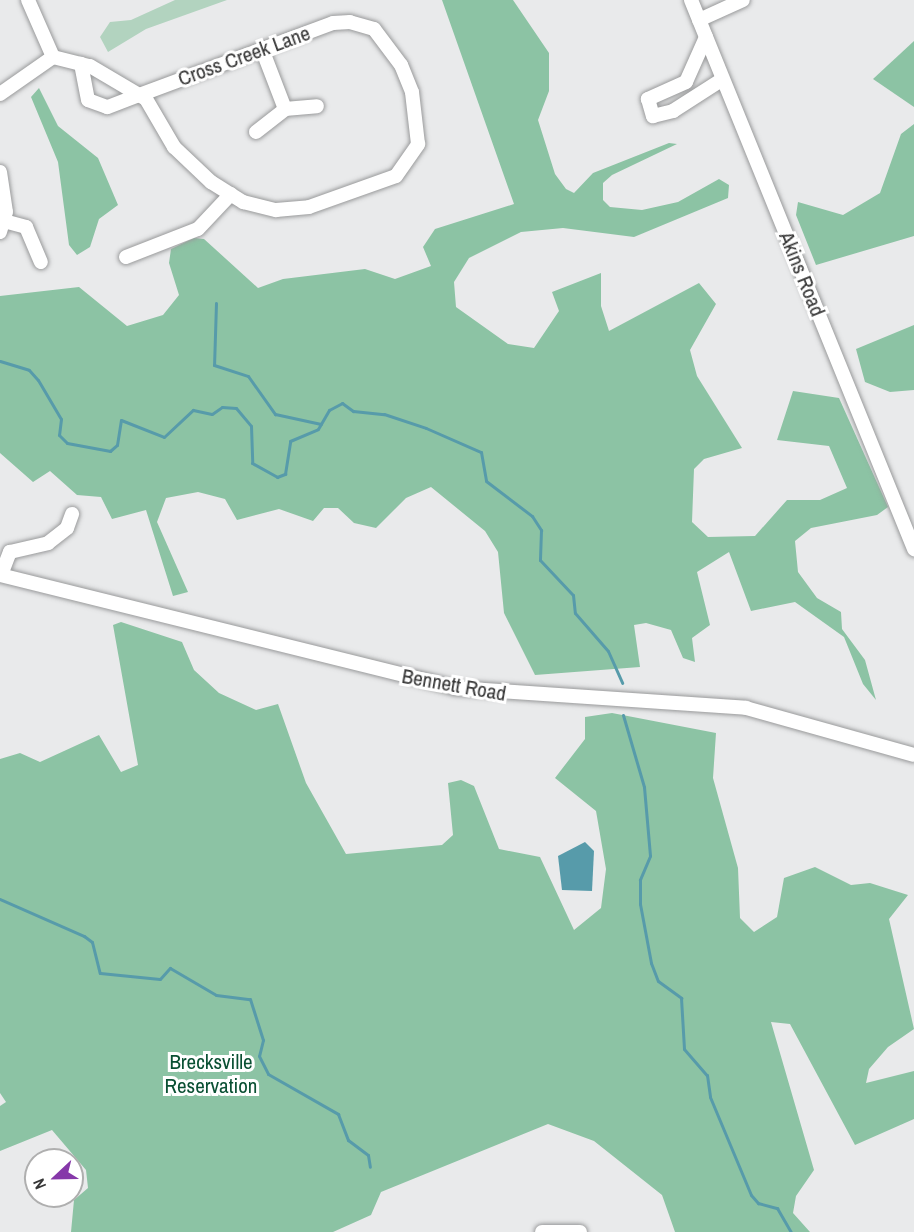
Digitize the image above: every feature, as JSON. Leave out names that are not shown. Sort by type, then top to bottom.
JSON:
[{"type":"street","points":[[28,0],[53,57]]},
{"type":"street","name":"Akins Road","points":[[691,0],[914,549]]},
{"type":"street","points":[[699,20],[743,0]]},
{"type":"street","name":"Cross Creek Lane","points":[[81,64],[92,105],[107,107],[262,49],[350,22],[374,28],[401,65],[419,124],[410,163],[396,176],[309,207],[276,210],[231,194]]},
{"type":"street","points":[[706,37],[686,82],[648,99],[653,116],[673,111],[723,79]]},
{"type":"street","points":[[262,49],[285,109]]},
{"type":"street","points":[[0,94],[53,57],[81,64],[139,95],[174,147],[231,194],[198,229],[126,257]]},
{"type":"street","points":[[256,132],[285,109],[317,106]]},
{"type":"street","points":[[0,172],[2,227],[26,227],[41,262]]},
{"type":"street","points":[[1,575],[10,552],[48,543],[68,528],[72,514]]},
{"type":"street","name":"Bennett Road","points":[[1,575],[455,688],[746,708],[914,755]]},
{"type":"street","points":[[542,1232],[579,1230]]},
{"type":"green space","points":[[175,0],[227,0],[146,29],[108,52],[100,37],[110,22],[131,20]]},
{"type":"green space","points":[[442,0],[513,0],[549,53],[549,91],[538,120],[555,174],[566,189],[574,193],[593,173],[669,143],[677,144],[612,175],[603,183],[603,200],[610,207],[642,210],[678,202],[719,179],[729,185],[728,198],[634,237],[563,228],[521,232],[469,258],[454,282],[456,307],[508,344],[534,348],[559,311],[552,292],[601,273],[601,306],[609,331],[699,283],[716,304],[690,350],[697,376],[742,448],[704,459],[694,469],[692,522],[708,537],[755,536],[787,500],[820,500],[847,488],[829,446],[777,440],[793,391],[839,398],[888,507],[877,515],[811,528],[795,541],[798,572],[817,598],[841,612],[842,629],[865,660],[876,700],[863,684],[844,637],[795,602],[751,611],[729,552],[697,572],[710,625],[692,638],[695,662],[683,658],[671,630],[646,623],[634,625],[640,667],[535,675],[504,613],[498,552],[485,531],[431,487],[406,498],[376,528],[354,523],[338,508],[324,508],[313,521],[279,509],[237,520],[225,499],[198,492],[166,498],[157,522],[188,592],[173,596],[146,510],[112,519],[101,497],[77,495],[50,471],[33,482],[0,453],[0,296],[79,287],[127,326],[163,315],[179,295],[169,263],[171,249],[194,238],[204,239],[258,288],[283,279],[365,269],[395,279],[431,266],[423,247],[435,229],[514,204]]},
{"type":"green space","points":[[914,41],[914,107],[873,79]]},
{"type":"green space","points":[[39,88],[58,126],[98,158],[118,205],[99,219],[90,247],[77,255],[69,245],[58,162],[31,97]]},
{"type":"green space","points":[[914,124],[914,236],[816,265],[796,215],[798,202],[843,215],[880,193],[901,134]]},
{"type":"green space","points":[[914,325],[914,390],[890,392],[865,382],[856,349]]},
{"type":"green space","name":"Brecksville Reservation","points":[[121,622],[182,642],[194,670],[219,693],[256,710],[278,704],[306,783],[346,854],[442,845],[453,835],[448,783],[461,780],[474,786],[499,849],[540,857],[574,930],[601,908],[606,869],[596,811],[555,778],[585,739],[585,717],[612,713],[716,733],[713,778],[738,868],[740,918],[754,932],[777,917],[784,878],[815,867],[851,885],[870,883],[908,895],[889,919],[914,1029],[888,1047],[869,1069],[866,1083],[914,1071],[914,1119],[855,1145],[790,1024],[771,1022],[814,1170],[796,1196],[793,1213],[810,1232],[675,1232],[662,1195],[594,1141],[548,1124],[381,1192],[371,1215],[333,1232],[71,1232],[73,1208],[84,1208],[84,1191],[88,1188],[84,1168],[84,1148],[67,1148],[52,1130],[0,1151],[0,1106],[6,1102],[0,1093],[0,759],[20,753],[40,762],[99,735],[121,772],[138,765],[113,625]]},
{"type":"water","points":[[585,842],[594,851],[592,891],[562,890],[558,856]]},
{"type":"waterway","points":[[216,303],[214,365],[248,376],[275,414],[321,424]]},
{"type":"waterway","points":[[0,361],[29,370],[38,380],[61,419],[59,435],[67,443],[110,451],[117,445],[121,420],[164,437],[193,410],[212,414],[222,407],[236,408],[251,426],[252,463],[277,477],[285,474],[290,441],[318,429],[329,410],[342,403],[353,411],[384,414],[426,428],[481,452],[486,481],[532,516],[541,530],[540,560],[573,595],[575,613],[608,651],[622,683]]},
{"type":"waterway","points":[[623,715],[644,787],[650,856],[640,880],[640,904],[651,963],[658,981],[681,998],[684,1049],[707,1075],[710,1097],[751,1195],[758,1203],[777,1208],[791,1232]]},
{"type":"waterway","points":[[0,899],[84,936],[92,942],[100,973],[160,979],[170,968],[216,995],[250,999],[263,1040],[259,1056],[268,1074],[338,1114],[348,1140],[368,1155],[370,1167]]}]
